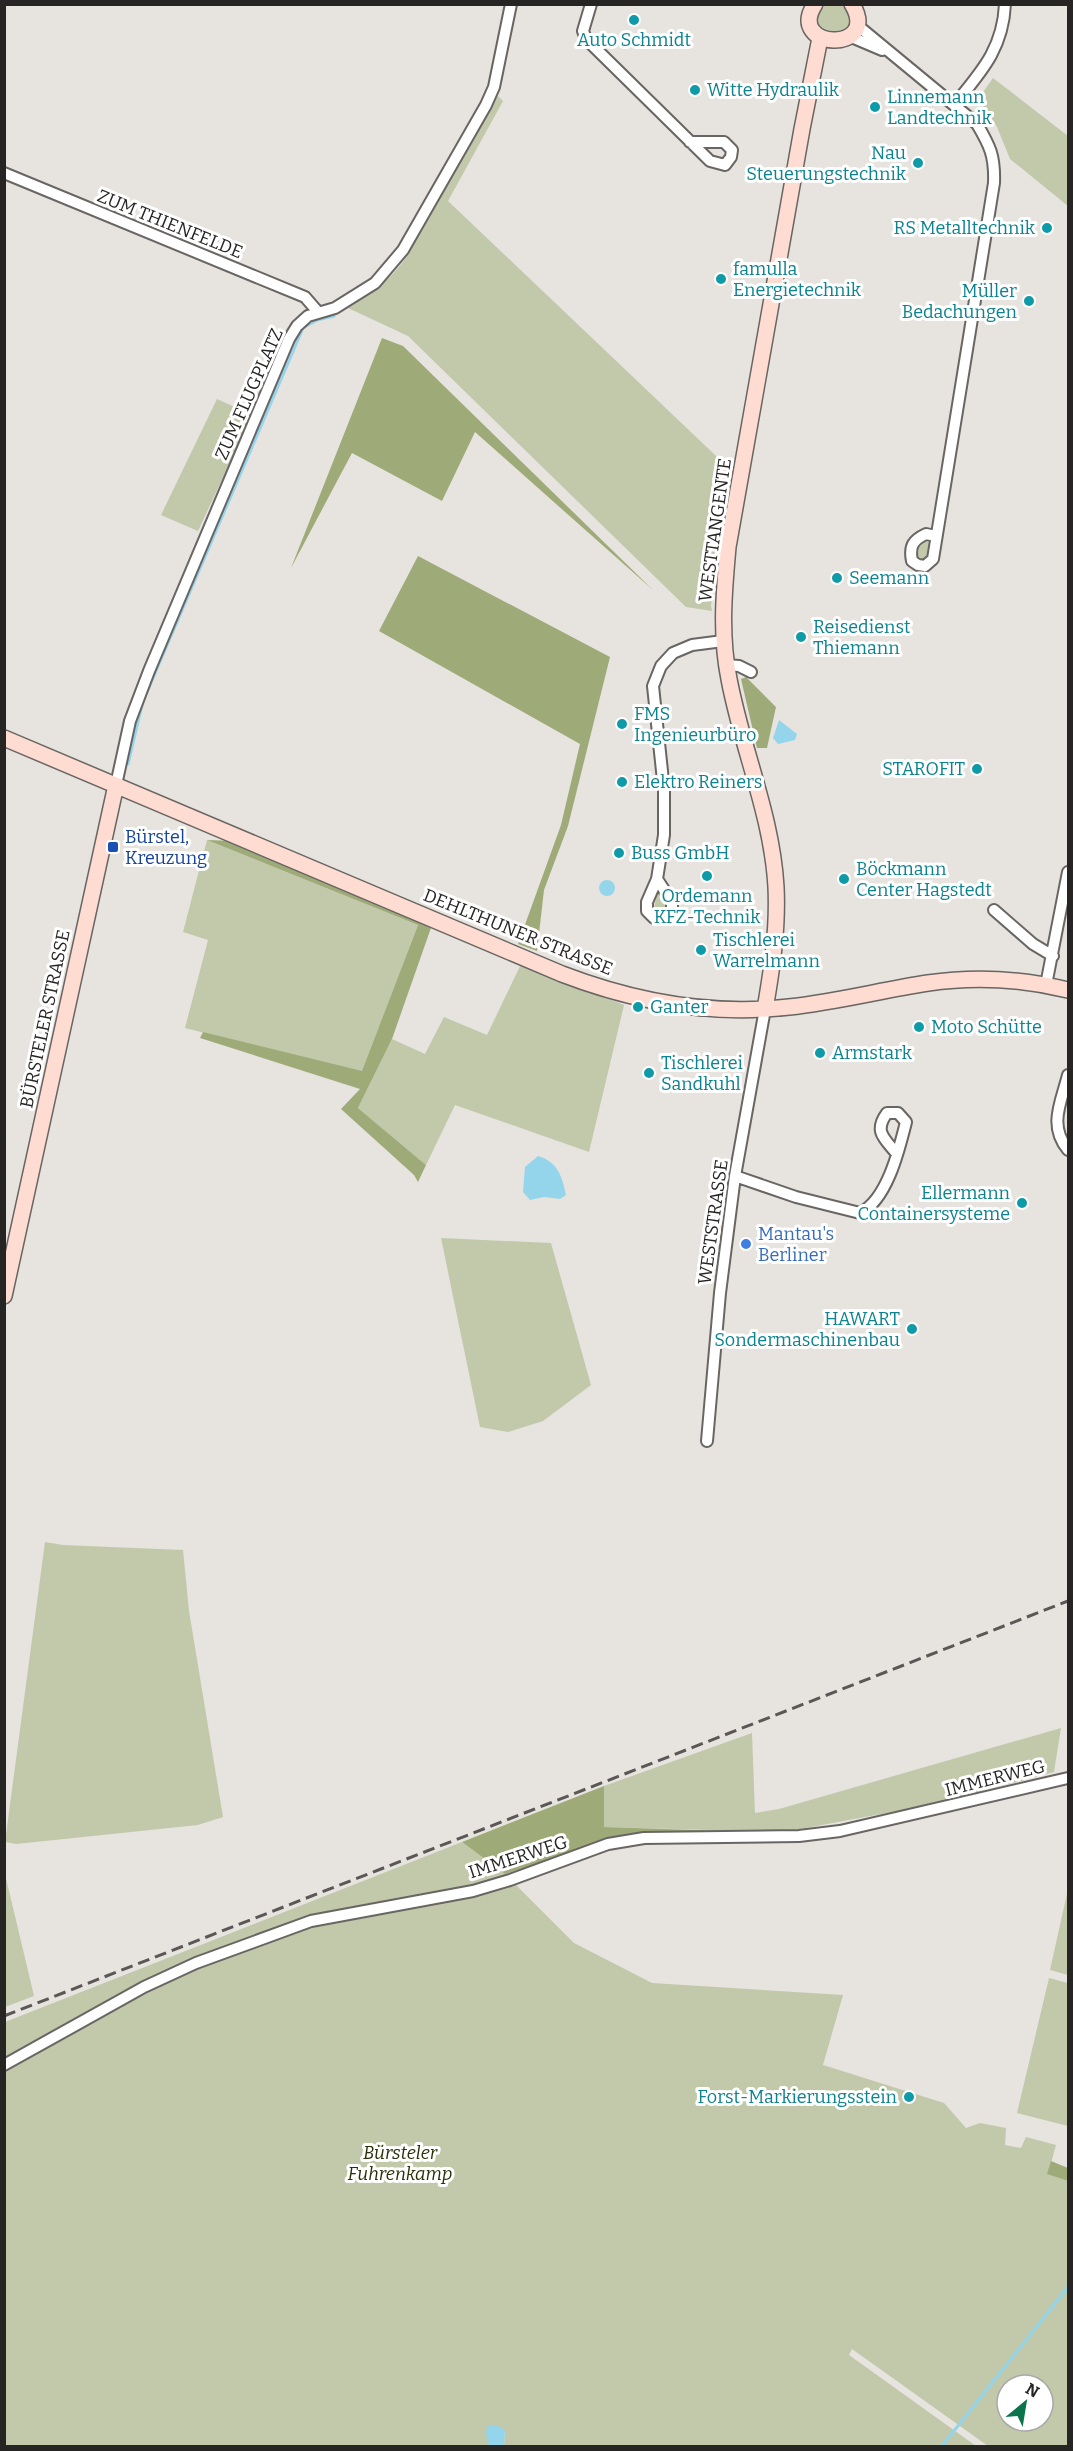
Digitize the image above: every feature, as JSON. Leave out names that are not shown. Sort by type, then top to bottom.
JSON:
[{"type":"street","name":"ZUM FLUGPLATZ","points":[[116,785],[130,721],[148,671],[289,339],[297,326],[308,316],[335,308],[375,283],[403,250],[490,96],[511,4]]},
{"type":"street","points":[[591,4],[583,31],[586,39],[690,142]]},
{"type":"street","points":[[840,35],[856,12],[852,4]]},
{"type":"street","points":[[954,105],[988,62],[996,47],[1002,32],[1005,4]]},
{"type":"street","points":[[813,6],[811,21],[816,33],[840,35],[891,54],[977,124],[989,144],[995,161],[994,183],[936,537]]},
{"type":"street","name":"WESTTANGENTE","points":[[765,1009],[776,933],[776,886],[768,830],[726,665],[723,640],[728,548],[810,91],[827,53],[840,35]]},
{"type":"street","name":"ZUM THIENFELDE","points":[[4,174],[305,297],[318,312]]},
{"type":"street","points":[[657,879],[664,835],[664,790],[653,686],[661,666],[673,653],[692,645],[723,640]]},
{"type":"street","points":[[726,665],[740,666],[751,672]]},
{"type":"street","name":"DEHLTHUNER STRASSE","points":[[4,738],[591,985],[624,995],[695,1009],[765,1009],[827,1002],[931,982],[1011,980],[1068,990]]},
{"type":"street","name":"BÜRSTELER STRASSE","points":[[4,1296],[116,785]]},
{"type":"street","points":[[1046,985],[1068,872]]},
{"type":"street","points":[[994,910],[1033,944],[1053,956]]},
{"type":"street","name":"WESTSTRASSE","points":[[707,1441],[720,1293],[735,1176],[765,1009]]},
{"type":"street","points":[[1068,1075],[1056,1122],[1059,1138],[1068,1150]]},
{"type":"street","points":[[735,1176],[796,1197],[860,1213],[871,1208],[879,1196],[897,1155]]},
{"type":"street","name":"IMMERWEG","points":[[4,2065],[154,1983],[215,1956],[312,1921],[473,1891],[608,1844],[644,1838],[755,1838],[820,1834],[1068,1778]]},
{"type":"green space","points":[[834,3],[845,8],[850,19],[845,30],[834,35],[823,30],[818,19],[823,8]]},
{"type":"green space","points":[[993,78],[1068,136],[1068,206],[1010,159],[997,127],[979,98]]},
{"type":"green space","points":[[498,96],[503,101],[448,201],[735,474],[711,605],[712,611],[686,607],[408,336],[348,308],[379,287],[405,259]]},
{"type":"green space","points":[[382,338],[403,346],[653,590],[475,432],[442,501],[352,453],[291,568]]},
{"type":"green space","points":[[217,399],[252,415],[198,531],[161,515]]},
{"type":"green space","points":[[926,541],[930,543],[930,550],[922,559],[917,556],[916,550]]},
{"type":"green space","points":[[418,556],[610,657],[568,826],[544,890],[537,951],[518,944],[561,825],[580,744],[379,631]]},
{"type":"green space","points":[[746,677],[776,707],[767,748],[757,748],[741,679]]},
{"type":"green space","points":[[207,840],[418,925],[362,1072],[185,1028],[208,940],[183,932]]},
{"type":"green space","points":[[207,840],[234,841],[432,925],[392,1039],[358,1108],[426,1165],[418,1182],[414,1175],[341,1109],[360,1089],[200,1038],[203,1032],[362,1071],[418,925]]},
{"type":"green space","points":[[657,892],[668,905],[662,912],[654,909]]},
{"type":"green space","points":[[521,964],[624,1005],[589,1152],[455,1105],[426,1165],[358,1108],[392,1039],[425,1054],[444,1017],[487,1035]]},
{"type":"green space","points":[[441,1238],[551,1243],[591,1385],[543,1421],[508,1432],[480,1427]]},
{"type":"green space","points":[[45,1542],[63,1545],[183,1550],[189,1611],[223,1817],[198,1825],[16,1844],[5,1842]]},
{"type":"green space","points":[[1061,1728],[1054,1772],[935,1804],[784,1832],[603,1827],[604,1786],[752,1733],[755,1813],[779,1809]]},
{"type":"green space","points":[[604,1786],[604,1827],[755,1832],[610,1840],[505,1874],[462,1842]]},
{"type":"green space","name":"Bürsteler Fuhrenkamp","points":[[462,1842],[505,1874],[574,1943],[652,1983],[843,1995],[823,2065],[944,2103],[966,2128],[980,2123],[1006,2128],[1005,2145],[1021,2148],[1026,2137],[1056,2145],[1048,2174],[1068,2181],[1068,2446],[988,2446],[852,2349],[849,2355],[976,2446],[504,2446],[505,2431],[490,2442],[489,2446],[5,2446],[5,2022]]},
{"type":"green space","points":[[4,1870],[34,1996],[5,2007],[4,2007]]},
{"type":"green space","points":[[1068,1889],[1068,1975],[1050,1970]]},
{"type":"green space","points":[[1049,1978],[1068,1983],[1068,2126],[1017,2113]]},
{"type":"green space","points":[[1051,2161],[1068,2168],[1068,2181],[1047,2174]]},
{"type":"water","points":[[779,720],[797,734],[795,740],[778,744],[773,738]]},
{"type":"water","points":[[607,880],[615,888],[607,896],[599,888]]},
{"type":"water","points":[[538,1156],[550,1162],[558,1171],[566,1195],[560,1199],[544,1197],[530,1200],[523,1192],[525,1167]]},
{"type":"water","points":[[493,2425],[505,2431],[504,2446],[489,2446],[487,2426]]},
{"type":"waterway","points":[[147,692],[303,328],[317,320],[334,316]]},
{"type":"waterway","points":[[128,764],[142,705]]},
{"type":"waterway","points":[[942,2446],[1068,2287]]},
{"type":"railway","points":[[4,2016],[1068,1601]]},
{"type":"place","name":"Auto Schmidt","points":[[634,20]]},
{"type":"place","name":"Witte Hydraulik","points":[[695,90]]},
{"type":"place","name":"Linnemann Landtechnik","points":[[875,107]]},
{"type":"place","name":"Nau Steuerungstechnik","points":[[918,163]]},
{"type":"place","name":"RS Metalltechnik","points":[[1047,228]]},
{"type":"place","name":"famulla Energietechnik","points":[[721,279]]},
{"type":"place","name":"Müller Bedachungen","points":[[1029,301]]},
{"type":"place","name":"Seemann","points":[[837,578]]},
{"type":"place","name":"Reisedienst Thiemann","points":[[801,637]]},
{"type":"place","name":"FMS Ingenieurbüro","points":[[622,724]]},
{"type":"place","name":"STAROFIT","points":[[977,769]]},
{"type":"place","name":"Elektro Reiners","points":[[622,782]]},
{"type":"place","name":"Bürstel, Kreuzung","points":[[113,847]]},
{"type":"place","name":"Buss GmbH","points":[[619,853]]},
{"type":"place","name":"Ordemann KFZ-Technik","points":[[707,876]]},
{"type":"place","name":"Böckmann Center Hagstedt","points":[[844,879]]},
{"type":"place","name":"Tischlerei Warrelmann","points":[[701,950]]},
{"type":"place","name":"Ganter","points":[[638,1007]]},
{"type":"place","name":"Moto Schütte","points":[[919,1027]]},
{"type":"place","name":"Armstark","points":[[820,1053]]},
{"type":"place","name":"Tischlerei Sandkuhl","points":[[649,1073]]},
{"type":"place","name":"Ellermann Containersysteme","points":[[1022,1203]]},
{"type":"place","name":"Mantau's Berliner","points":[[746,1244]]},
{"type":"place","name":"HAWART Sondermaschinenbau","points":[[912,1329]]},
{"type":"place","name":"Forst-Markierungsstein","points":[[909,2097]]}]
